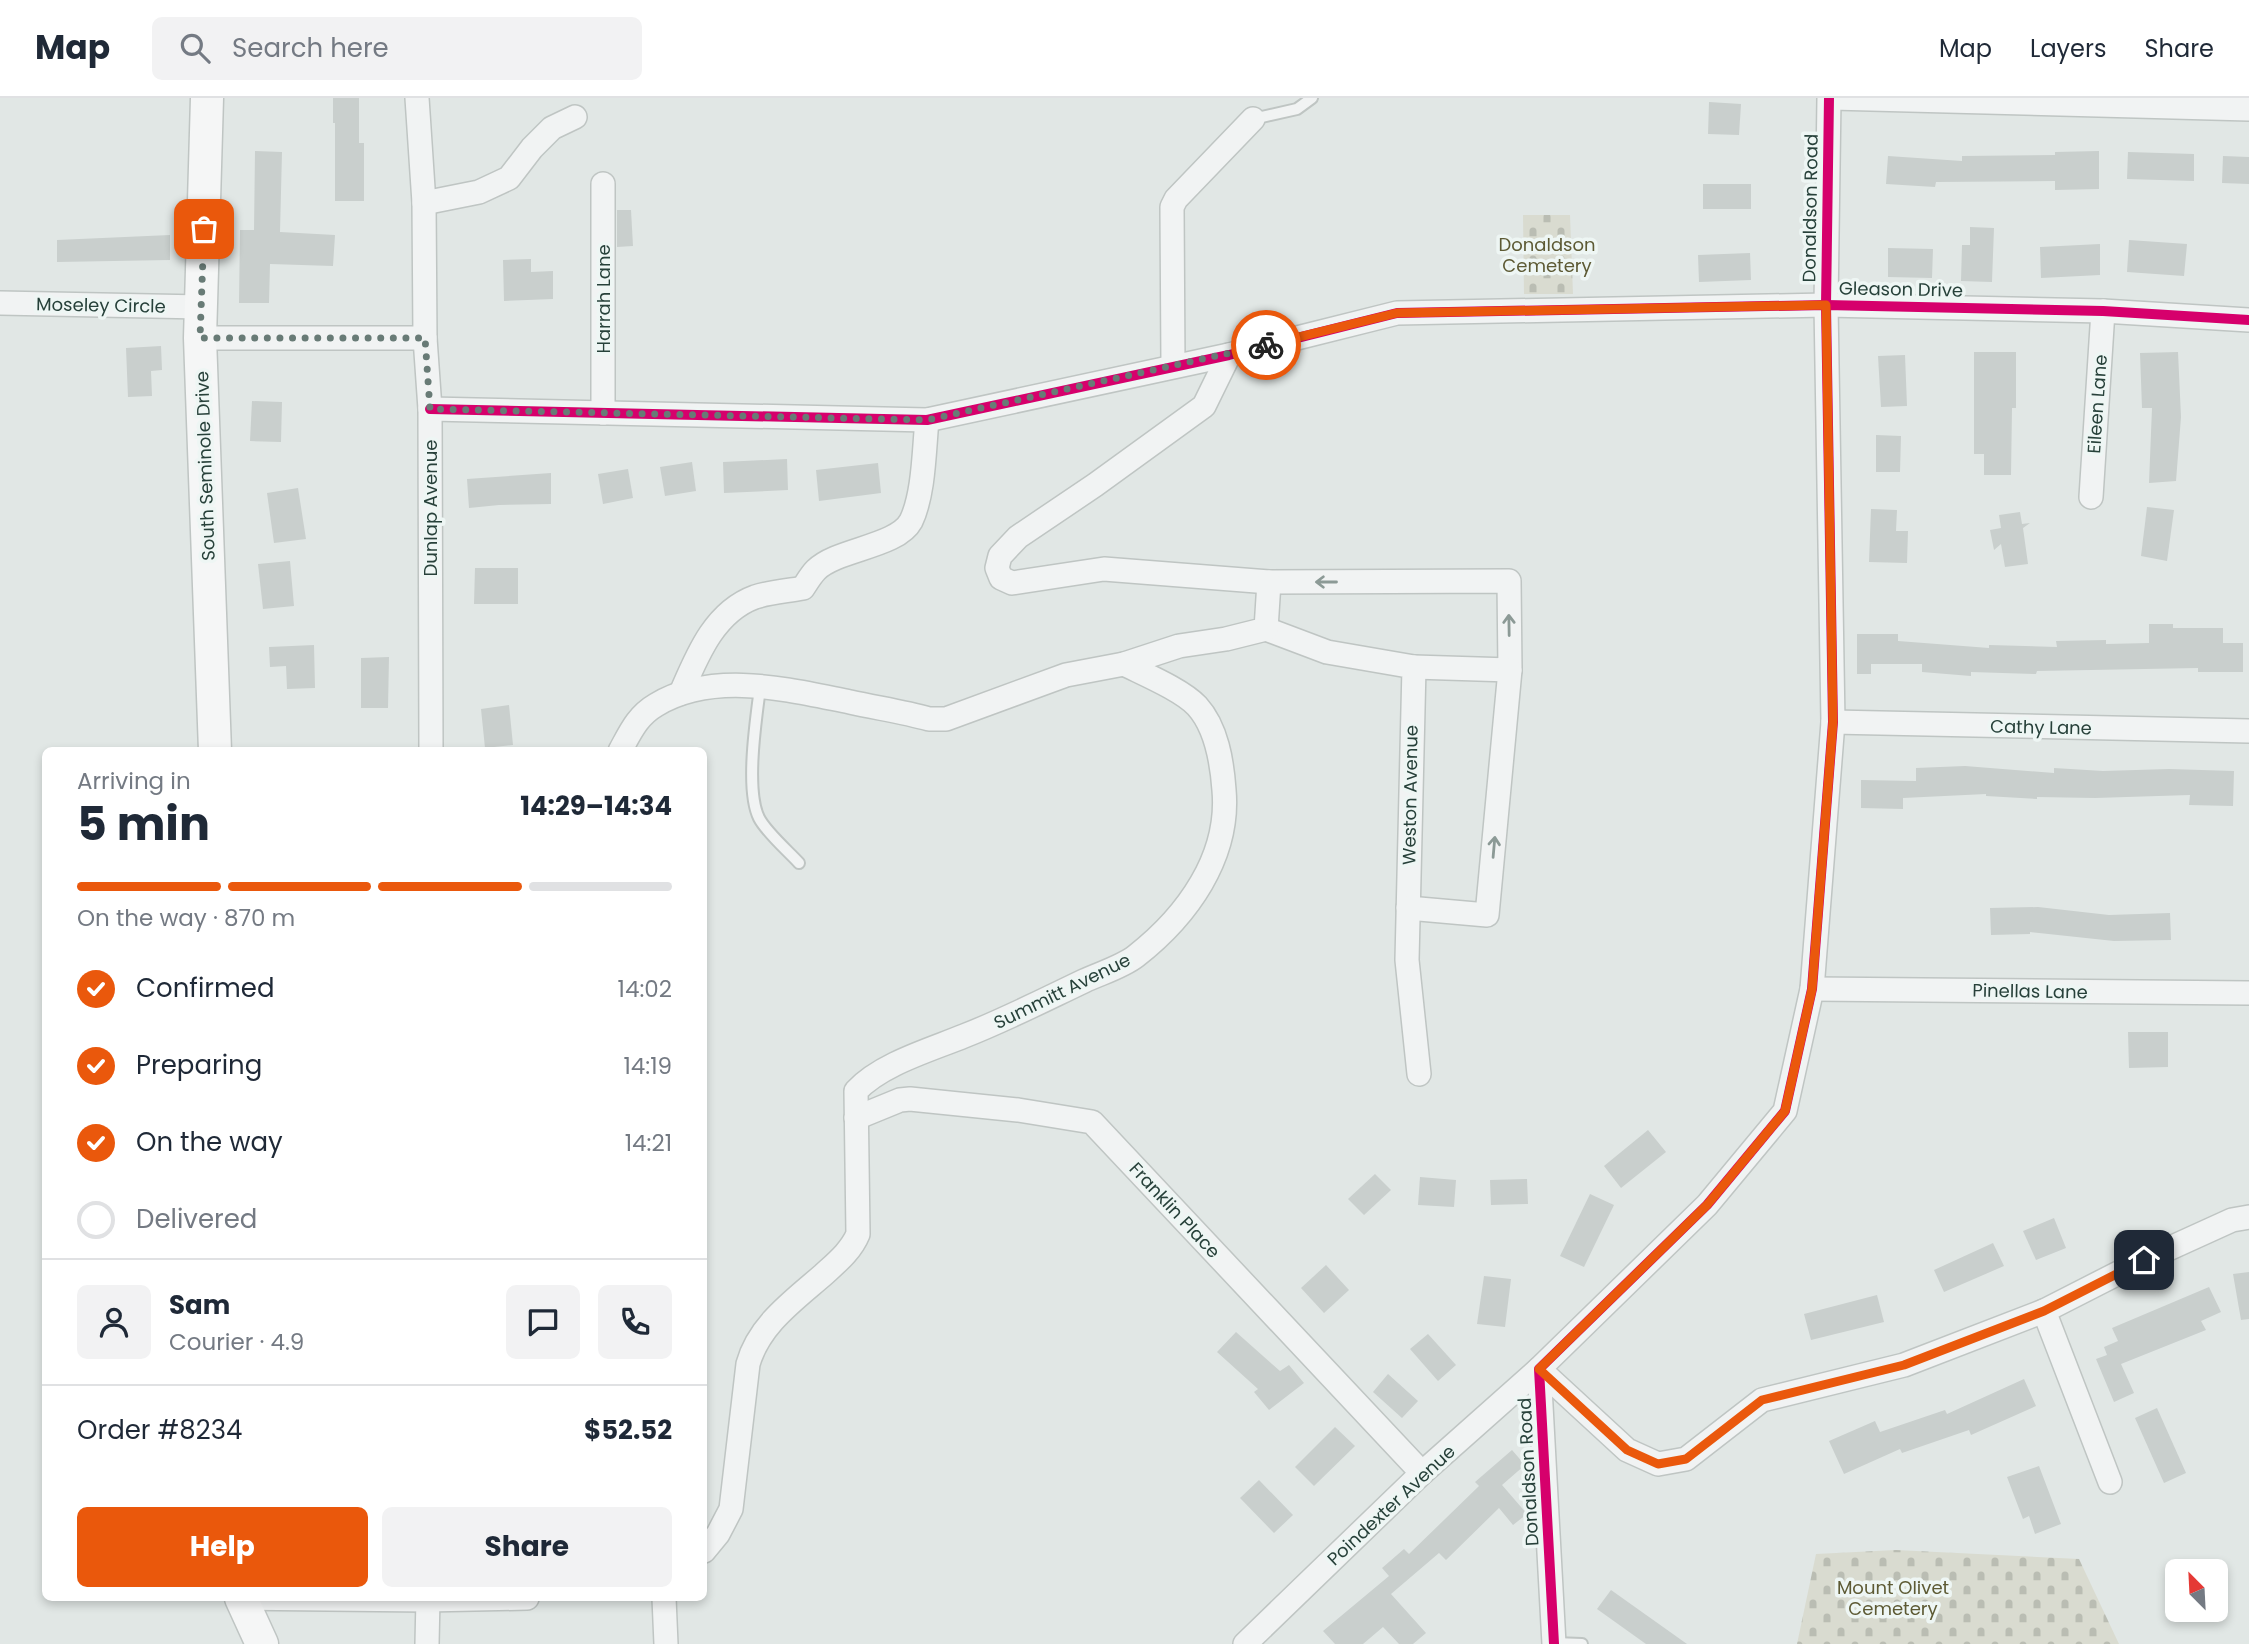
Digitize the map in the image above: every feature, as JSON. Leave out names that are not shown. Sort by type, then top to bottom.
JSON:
[{"type":"street","name":"South Seminole Drive","points":[[207,98],[200,338],[215,747]]},
{"type":"street","name":"Dunlap Avenue","points":[[417,98],[424,203],[425,338],[430,409],[431,747]]},
{"type":"street","points":[[1830,98],[2249,109]]},
{"type":"street","name":"Donaldson Road","points":[[1554,1643],[1539,1369],[1707,1205],[1785,1111],[1812,989],[1833,722],[1826,305],[1830,98]]},
{"type":"street","points":[[424,203],[479,192],[509,178],[532,148],[552,128],[575,117]]},
{"type":"street","points":[[1173,365],[1172,206],[1253,119]]},
{"type":"street","name":"Harrah Lane","points":[[603,184],[603,413]]},
{"type":"street","name":"Moseley Circle","points":[[0,303],[202,307]]},
{"type":"street","name":"Gleason Drive","points":[[430,409],[927,420],[1229,355],[1397,313],[1826,305],[2103,312],[2249,320]]},
{"type":"street","name":"Eileen Lane","points":[[2091,498],[2103,312]]},
{"type":"street","points":[[200,338],[425,338]]},
{"type":"street","points":[[1229,355],[1204,406],[1096,485],[1018,537],[1000,556],[997,568],[1001,578],[1012,583],[1104,569],[1269,582],[1509,580],[1510,670],[1487,915],[1408,908]]},
{"type":"street","points":[[681,693],[711,632],[734,609],[755,597],[803,588],[816,569],[837,557],[901,532],[909,524],[915,510],[921,478],[927,420]]},
{"type":"street","points":[[1266,629],[1269,582]]},
{"type":"street","points":[[622,747],[634,724],[656,705],[681,693],[709,686],[791,690],[929,719],[946,719],[1066,675],[1124,664],[1179,646],[1226,639],[1266,629],[1327,652],[1414,667],[1510,670]]},
{"type":"street","name":"Summitt Avenue","points":[[707,1547],[719,1534],[731,1509],[748,1364],[752,1350],[762,1332],[788,1305],[836,1264],[849,1250],[858,1234],[856,1091],[878,1073],[991,1025],[1134,957],[1158,936],[1198,891],[1213,863],[1226,813],[1222,763],[1216,744],[1196,704],[1159,681],[1124,664]]},
{"type":"street","name":"Weston Avenue","points":[[1414,667],[1407,960],[1419,1074]]},
{"type":"street","name":"Cathy Lane","points":[[1833,722],[2249,731]]},
{"type":"street","name":"Pinellas Lane","points":[[1812,989],[2249,993]]},
{"type":"street","name":"Franklin Place","points":[[856,1118],[900,1100],[910,1099],[1018,1110],[1092,1122],[1422,1473]]},
{"type":"street","points":[[1539,1369],[1627,1450],[1658,1464],[1686,1459],[1762,1400],[1904,1365],[2044,1311],[2144,1260],[2232,1220],[2249,1217]]},
{"type":"street","points":[[2044,1311],[2110,1482]]},
{"type":"street","name":"Poindexter Avenue","points":[[1245,1644],[1422,1473],[1539,1369]]},
{"type":"street","points":[[242,1601],[262,1644]]},
{"type":"street","points":[[427,1644],[428,1601]]},
{"type":"street","points":[[664,1601],[666,1644]]},
{"type":"lane","points":[[1253,119],[1297,109],[1312,98]]},
{"type":"lane","points":[[760,688],[752,768],[753,792],[759,818],[799,863]]},
{"type":"lane","points":[[1554,1643],[1582,1644]]},
{"type":"green space","name":"Donaldson Cemetery","points":[[1523,215],[1570,215],[1573,294],[1524,294]]},
{"type":"green space","name":"Mount Olivet Cemetery","points":[[1896,1550],[2079,1559],[2119,1644],[1797,1644],[1816,1554]]},
{"type":"building","points":[[333,98],[359,98],[359,143],[364,143],[364,201],[335,201]]},
{"type":"building","points":[[1709,102],[1741,104],[1739,135],[1708,134]]},
{"type":"building","points":[[255,151],[282,152],[280,232],[335,235],[333,266],[270,264],[269,303],[239,303],[240,230],[254,230]]},
{"type":"building","points":[[2099,151],[2099,189],[2055,190],[2055,181],[1936,182],[1935,187],[1886,184],[1888,156],[1962,161],[1962,156],[2055,155],[2055,152]]},
{"type":"building","points":[[2128,152],[2194,154],[2194,181],[2127,179]]},
{"type":"building","points":[[2223,156],[2249,157],[2249,184],[2222,183]]},
{"type":"building","points":[[1703,184],[1751,184],[1751,209],[1703,209]]},
{"type":"building","points":[[617,210],[631,210],[633,246],[617,247]]},
{"type":"building","points":[[1970,227],[1994,228],[1992,282],[1961,281],[1962,245],[1970,245]]},
{"type":"building","points":[[170,235],[170,260],[57,262],[57,240]]},
{"type":"building","points":[[2129,240],[2187,244],[2184,276],[2127,272]]},
{"type":"building","points":[[2100,244],[2100,275],[2041,278],[2040,247]]},
{"type":"building","points":[[1888,248],[1933,249],[1932,278],[1888,277]]},
{"type":"building","points":[[1750,253],[1751,280],[1699,282],[1698,255]]},
{"type":"building","points":[[531,259],[531,272],[553,271],[553,299],[504,301],[503,260]]},
{"type":"building","points":[[161,346],[162,370],[151,371],[152,396],[128,397],[126,348]]},
{"type":"building","points":[[1974,352],[2016,352],[2016,408],[2012,408],[2011,475],[1984,475],[1984,454],[1974,454]]},
{"type":"building","points":[[2178,352],[2181,417],[2176,481],[2149,483],[2152,408],[2142,408],[2140,353]]},
{"type":"building","points":[[1905,355],[1907,406],[1881,407],[1878,356]]},
{"type":"building","points":[[252,401],[282,402],[281,442],[250,441]]},
{"type":"building","points":[[1876,435],[1901,436],[1900,472],[1876,472]]},
{"type":"building","points":[[787,459],[788,490],[724,493],[723,462]]},
{"type":"building","points":[[692,462],[696,491],[665,496],[660,467]]},
{"type":"building","points":[[878,463],[881,493],[819,501],[816,470]]},
{"type":"building","points":[[628,469],[633,498],[603,504],[598,474]]},
{"type":"building","points":[[551,473],[551,504],[469,508],[467,479]]},
{"type":"building","points":[[298,488],[306,539],[274,543],[267,493]]},
{"type":"building","points":[[2147,507],[2174,510],[2167,561],[2141,556]]},
{"type":"building","points":[[1871,509],[1897,510],[1896,531],[1908,531],[1907,563],[1869,562]]},
{"type":"building","points":[[2020,512],[2022,524],[2030,523],[2023,528],[2028,564],[2005,567],[2001,544],[1994,550],[1990,530],[2001,528],[1999,515]]},
{"type":"building","points":[[290,561],[294,606],[263,609],[258,564]]},
{"type":"building","points":[[475,568],[518,568],[518,604],[474,604]]},
{"type":"building","points":[[2149,624],[2173,624],[2173,628],[2223,628],[2223,643],[2243,643],[2243,672],[2198,672],[2198,668],[2037,671],[2036,674],[1971,672],[1971,676],[1922,672],[1922,664],[1871,664],[1871,674],[1857,674],[1857,634],[1898,634],[1898,641],[1989,648],[1989,645],[2057,647],[2056,641],[2149,643]]},
{"type":"building","points":[[314,645],[315,688],[287,689],[286,666],[270,667],[269,647]]},
{"type":"building","points":[[389,657],[388,708],[361,708],[361,658]]},
{"type":"building","points":[[509,705],[513,745],[485,747],[481,709]]},
{"type":"building","points":[[1965,766],[2054,773],[2054,768],[2103,771],[2234,771],[2233,806],[2189,805],[2190,795],[2037,799],[1986,794],[1903,798],[1903,809],[1861,808],[1861,780],[1916,781],[1916,768]]},
{"type":"building","points":[[2038,907],[2109,915],[2170,913],[2171,940],[2114,941],[2030,932],[1991,935],[1990,908]]},
{"type":"building","points":[[2128,1032],[2168,1032],[2168,1067],[2129,1068]]},
{"type":"building","points":[[1648,1130],[1666,1152],[1621,1188],[1604,1166]]},
{"type":"building","points":[[1375,1174],[1391,1190],[1364,1215],[1348,1199]]},
{"type":"building","points":[[1420,1177],[1456,1180],[1454,1207],[1418,1205]]},
{"type":"building","points":[[1527,1179],[1528,1204],[1491,1205],[1490,1180]]},
{"type":"building","points":[[1590,1194],[1614,1205],[1584,1267],[1560,1256]]},
{"type":"building","points":[[2054,1218],[2066,1248],[2036,1260],[2023,1231]]},
{"type":"building","points":[[1993,1243],[2004,1266],[1944,1292],[1934,1270]]},
{"type":"building","points":[[1326,1265],[1349,1290],[1324,1313],[1301,1288]]},
{"type":"building","points":[[2249,1272],[2249,1319],[2241,1320],[2233,1274]]},
{"type":"building","points":[[1484,1276],[1511,1279],[1505,1327],[1477,1324]]},
{"type":"building","points":[[2209,1287],[2221,1312],[2201,1321],[2206,1330],[2121,1364],[2134,1393],[2114,1402],[2096,1359],[2107,1355],[2104,1347],[2118,1341],[2112,1328]]},
{"type":"building","points":[[1877,1295],[1884,1322],[1811,1340],[1804,1314]]},
{"type":"building","points":[[1236,1332],[1280,1371],[1289,1365],[1304,1383],[1269,1410],[1254,1392],[1258,1389],[1217,1352]]},
{"type":"building","points":[[1428,1334],[1456,1365],[1438,1381],[1410,1349]]},
{"type":"building","points":[[1388,1374],[1418,1401],[1402,1418],[1373,1392]]},
{"type":"building","points":[[2024,1379],[2036,1406],[1971,1435],[1969,1430],[1902,1453],[1900,1449],[1844,1474],[1829,1441],[1875,1421],[1880,1432],[1945,1410],[1947,1414]]},
{"type":"building","points":[[2157,1408],[2186,1473],[2164,1483],[2135,1418]]},
{"type":"building","points":[[1335,1427],[1355,1446],[1314,1486],[1295,1467]]},
{"type":"building","points":[[1512,1450],[1525,1465],[1502,1485],[1527,1514],[1513,1525],[1499,1508],[1446,1560],[1439,1553],[1391,1594],[1426,1633],[1413,1644],[1399,1644],[1383,1627],[1363,1644],[1335,1644],[1323,1631],[1389,1576],[1382,1568],[1404,1549],[1409,1554],[1479,1486],[1475,1482]]},
{"type":"building","points":[[2039,1466],[2061,1524],[2035,1534],[2029,1516],[2023,1519],[2007,1477]]},
{"type":"building","points":[[1259,1480],[1293,1515],[1274,1533],[1240,1498]]},
{"type":"building","points":[[1611,1590],[1687,1644],[1646,1644],[1597,1609]]},
{"type":"cycle path","points":[[1554,1644],[1539,1369],[1707,1205],[1785,1111],[1812,989],[1833,722],[1826,305],[1829,98]]},
{"type":"cycle path","points":[[430,409],[927,420],[1229,355],[1397,313],[1826,305],[2103,311],[2249,320]]},
{"type":"way so far","points":[[204,229],[200,338],[425,338],[430,409],[927,420],[1266,345]]},
{"type":"route","points":[[1266,345],[1397,313],[1826,305],[1833,722],[1812,989],[1785,1111],[1707,1205],[1539,1369],[1627,1450],[1658,1464],[1686,1459],[1762,1400],[1904,1365],[2044,1311],[2144,1260]]}]
